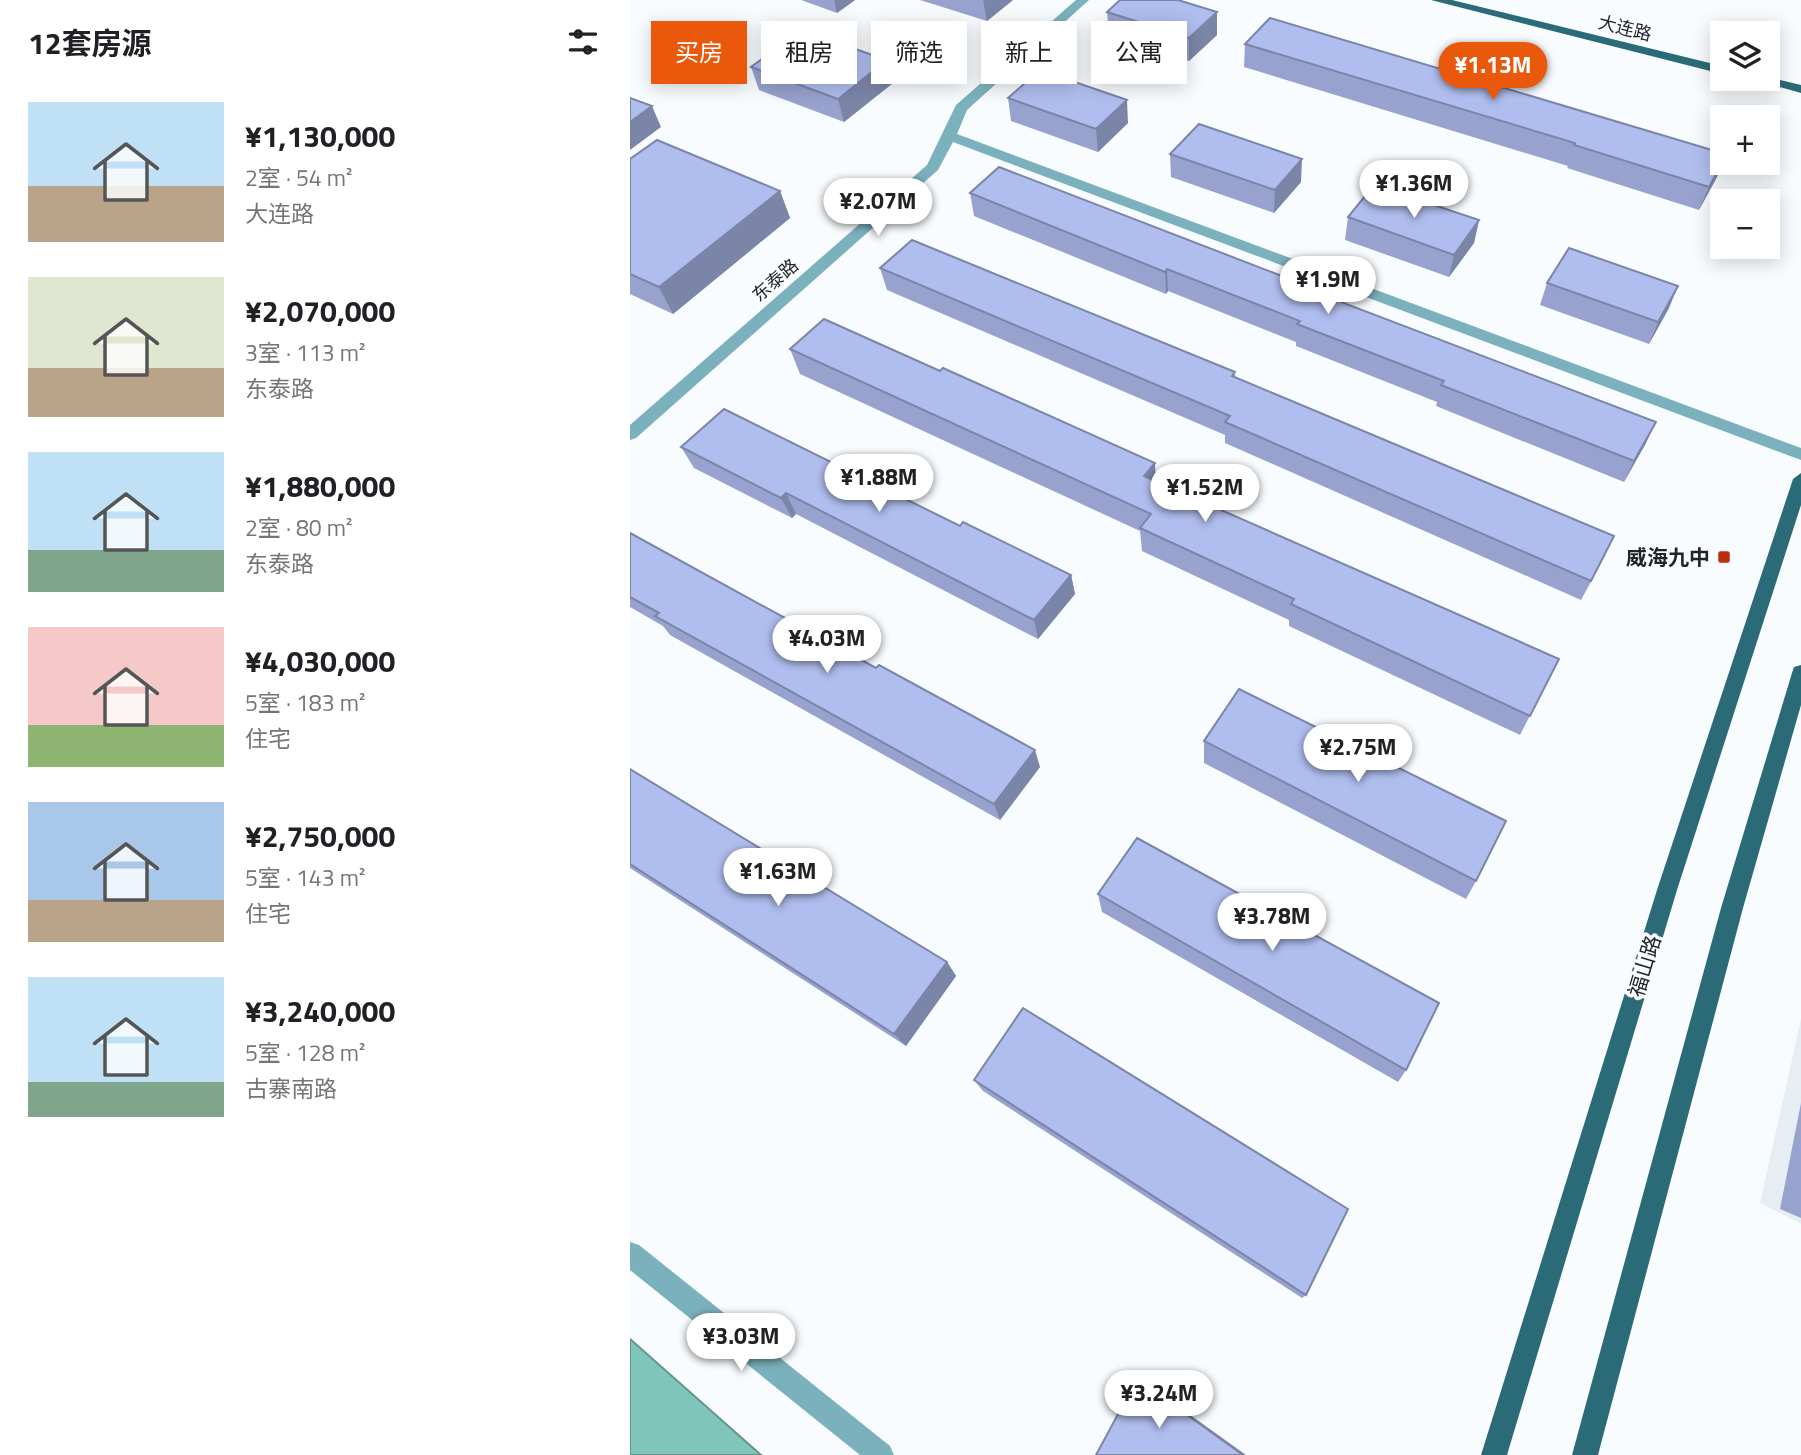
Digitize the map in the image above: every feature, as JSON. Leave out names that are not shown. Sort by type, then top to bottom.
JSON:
[{"type":"main road","name":"大连路","points":[[1437,0],[1710,67]]},
{"type":"main road","points":[[1780,84],[1801,89]]},
{"type":"main road","name":"福山路","points":[[1494,1455],[1667,890],[1801,478]]},
{"type":"main road","points":[[1585,1455],[1732,908],[1801,673]]},
{"type":"street","name":"东泰路","points":[[630,434],[933,167],[961,108],[1083,0]]},
{"type":"street","points":[[950,136],[1801,454]]},
{"type":"street","points":[[630,1254],[881,1455]]},
{"type":"shaded area","points":[[1801,1019],[1801,1224],[1760,1203]]},
{"type":"shaded area","points":[[630,1339],[761,1455],[630,1455]]},
{"type":"building","points":[[1120,0],[1178,0],[1217,12],[1189,38],[1187,21],[1135,21],[1107,12]]},
{"type":"building","points":[[1270,18],[1710,149],[1710,175],[1716,175],[1709,187],[1574,145],[1575,143],[1245,44]]},
{"type":"building","points":[[857,50],[871,54],[871,73],[857,84]]},
{"type":"building","points":[[761,60],[761,71],[751,67]]},
{"type":"building","points":[[1077,83],[1127,100],[1096,129],[1008,98],[1024,84]]},
{"type":"building","points":[[797,84],[857,84],[838,99]]},
{"type":"building","points":[[630,98],[652,106],[630,122]]},
{"type":"building","points":[[1199,124],[1302,159],[1275,190],[1170,154]]},
{"type":"building","points":[[657,140],[780,191],[659,287],[630,274],[630,159]]},
{"type":"building","points":[[999,167],[1300,283],[1299,286],[1656,422],[1634,461],[1441,385],[1444,381],[1297,324],[1300,321],[1167,269],[1165,272],[970,193]]},
{"type":"building","points":[[1374,185],[1479,220],[1454,255],[1348,217]]},
{"type":"building","points":[[912,240],[1235,372],[1232,376],[1614,536],[1591,581],[1225,422],[1230,416],[880,268]]},
{"type":"building","points":[[1569,248],[1678,286],[1658,322],[1547,283]]},
{"type":"building","points":[[824,319],[940,371],[943,368],[1155,463],[1144,476],[1559,659],[1530,716],[1291,604],[1294,599],[1140,528],[1151,514],[790,349]]},
{"type":"building","points":[[724,409],[960,526],[963,522],[1071,575],[1034,620],[786,493],[781,498],[681,447]]},
{"type":"building","points":[[630,533],[876,668],[879,665],[1035,750],[994,804],[655,616],[659,613],[630,597]]},
{"type":"building","points":[[1239,689],[1506,821],[1476,881],[1204,741]]},
{"type":"building","points":[[630,769],[947,962],[894,1034],[630,864]]},
{"type":"building","points":[[1137,838],[1439,1003],[1406,1070],[1098,894]]},
{"type":"building","points":[[1023,1008],[1348,1209],[1306,1295],[974,1080]]},
{"type":"building","points":[[1137,1379],[1243,1455],[1096,1455]]},
{"type":"place","name":"威海九中","points":[[1724,557]]}]
